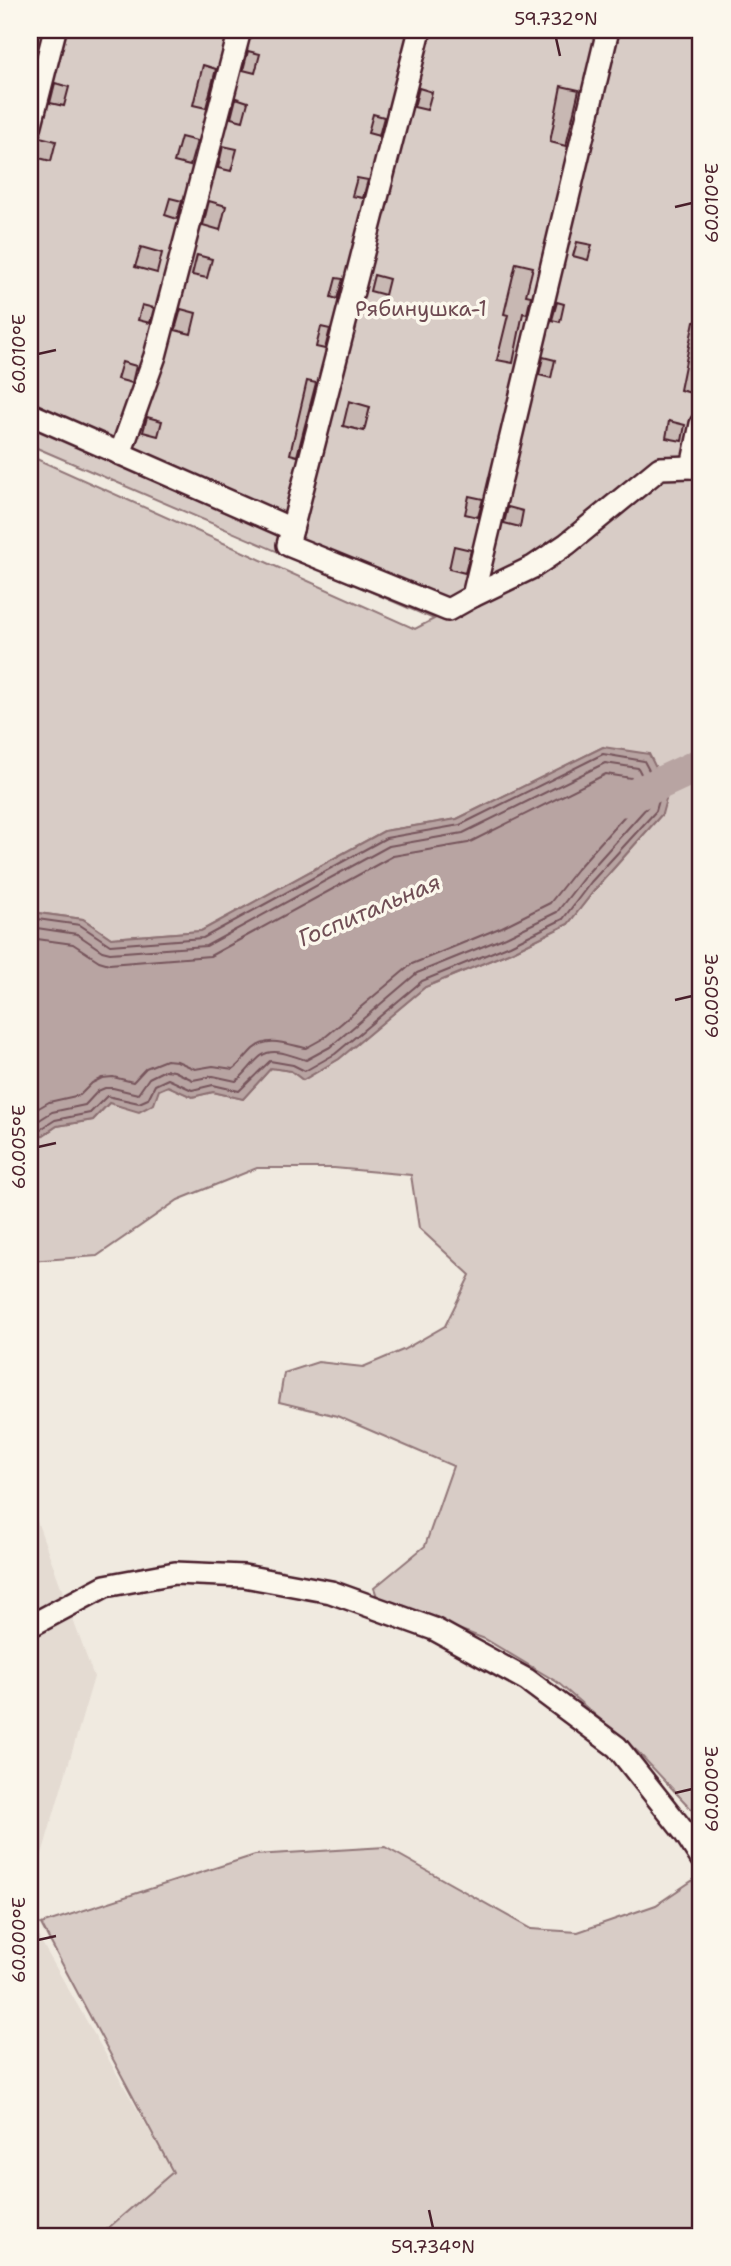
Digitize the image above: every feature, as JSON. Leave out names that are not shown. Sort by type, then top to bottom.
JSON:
[{"type":"street","points":[[30,128],[55,30]]},
{"type":"street","points":[[120,454],[155,356],[240,30]]},
{"type":"street","points":[[420,30],[288,545],[448,610],[533,568],[567,544],[660,468],[697,464],[701,424]]},
{"type":"street","points":[[472,596],[608,30]]},
{"type":"street","points":[[30,414],[292,529]]},
{"type":"street","points":[[30,1626],[105,1586],[176,1573],[244,1576],[331,1592],[434,1629],[527,1680],[617,1747],[685,1833],[701,1858]]},
{"type":"shaded area","points":[[30,1502],[94,1677],[30,1895]]},
{"type":"shaded area","points":[[30,1922],[173,2172],[114,2236],[30,2236]]},
{"type":"green space","name":"Рябинушка-1","points":[[30,30],[701,30],[701,1822],[638,1752],[557,1682],[485,1639],[378,1599],[374,1588],[425,1546],[453,1466],[337,1416],[279,1402],[284,1373],[318,1362],[363,1367],[403,1350],[445,1326],[470,1275],[419,1228],[411,1175],[334,1168],[257,1168],[178,1200],[97,1256],[30,1261],[30,1144],[57,1126],[93,1120],[109,1103],[169,1086],[192,1097],[213,1092],[243,1099],[271,1068],[291,1071],[303,1080],[339,1059],[425,987],[513,951],[568,924],[662,814],[603,747],[457,819],[384,831],[201,931],[111,938],[83,919],[30,912],[30,456],[415,629],[434,619],[30,445]]},
{"type":"green space","points":[[385,1847],[531,1929],[578,1932],[656,1905],[701,1872],[701,2236],[99,2236],[173,2172],[41,1924],[255,1855]]},
{"type":"water","points":[[603,747],[649,754],[668,792],[662,814],[568,924],[513,951],[425,987],[339,1059],[303,1080],[291,1071],[271,1068],[243,1099],[213,1092],[192,1097],[168,1086],[159,1090],[154,1104],[139,1112],[109,1103],[93,1120],[57,1126],[30,1144],[30,912],[83,919],[111,938],[201,931],[384,831],[457,819]]},
{"type":"building","points":[[248,51],[260,54],[255,73],[243,70]]},
{"type":"building","points":[[203,65],[216,69],[206,108],[193,105]]},
{"type":"building","points":[[55,83],[69,87],[64,106],[50,103]]},
{"type":"building","points":[[561,86],[579,90],[566,146],[550,142]]},
{"type":"building","points":[[419,88],[432,92],[427,110],[414,107]]},
{"type":"building","points":[[236,98],[248,102],[243,121],[231,118]]},
{"type":"building","points":[[373,114],[384,117],[379,136],[368,133]]},
{"type":"building","points":[[40,137],[56,141],[51,161],[35,157]]},
{"type":"building","points":[[181,137],[197,141],[190,166],[174,162]]},
{"type":"building","points":[[223,146],[237,149],[231,171],[218,168]]},
{"type":"building","points":[[357,178],[368,180],[363,198],[352,196]]},
{"type":"building","points":[[170,198],[182,201],[177,219],[165,215]]},
{"type":"building","points":[[209,201],[226,206],[220,230],[203,225]]},
{"type":"building","points":[[577,242],[592,245],[588,260],[573,256]]},
{"type":"building","points":[[141,247],[162,253],[157,273],[135,267]]},
{"type":"building","points":[[197,255],[212,259],[207,278],[192,275]]},
{"type":"building","points":[[516,263],[533,267],[526,295],[531,296],[527,314],[523,313],[513,363],[497,360],[508,315],[504,314]]},
{"type":"building","points":[[374,275],[389,279],[385,295],[370,291]]},
{"type":"building","points":[[336,278],[343,279],[337,299],[331,297]]},
{"type":"building","points":[[557,302],[564,304],[560,322],[552,320]]},
{"type":"building","points":[[142,305],[154,308],[150,323],[138,320]]},
{"type":"building","points":[[181,309],[196,313],[191,334],[175,330]]},
{"type":"building","points":[[694,321],[701,321],[701,363],[695,394],[680,390]]},
{"type":"building","points":[[321,327],[330,329],[325,349],[316,347]]},
{"type":"building","points":[[543,357],[555,360],[551,378],[539,375]]},
{"type":"building","points":[[122,362],[136,366],[132,383],[117,379]]},
{"type":"building","points":[[307,381],[316,383],[297,456],[290,454]]},
{"type":"building","points":[[349,401],[370,407],[364,431],[343,426]]},
{"type":"building","points":[[147,417],[162,421],[158,436],[143,432]]},
{"type":"building","points":[[669,421],[685,425],[682,441],[666,438]]},
{"type":"building","points":[[469,496],[483,499],[478,517],[465,514]]},
{"type":"building","points":[[508,507],[523,511],[520,527],[504,523]]},
{"type":"building","points":[[454,546],[471,550],[465,573],[449,569]]},
{"type":"waterway","name":"Госпитальная","points":[[624,800],[701,764]]}]
